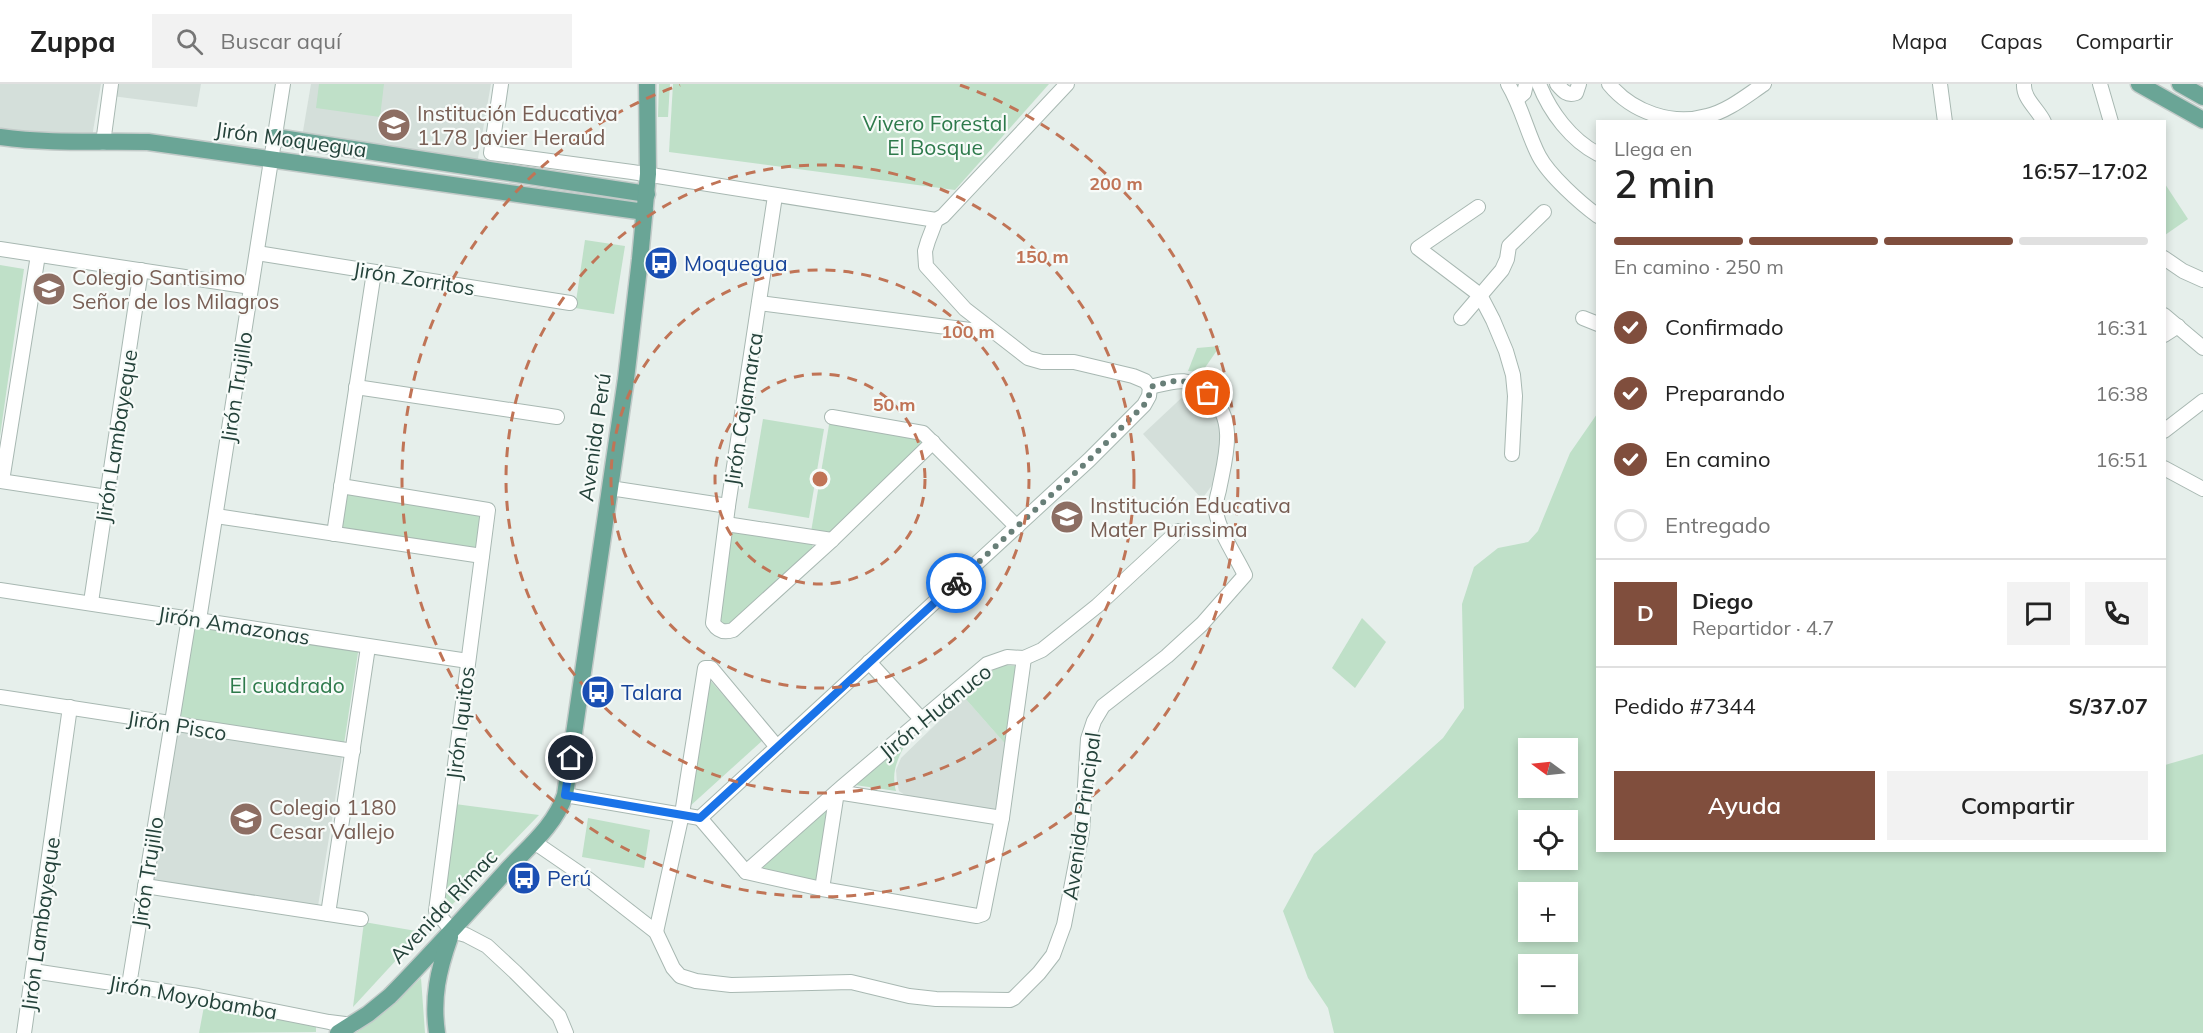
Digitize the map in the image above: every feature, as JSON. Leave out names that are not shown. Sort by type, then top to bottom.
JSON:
[{"type":"main road","name":"Avenida Perú","points":[[565,795],[626,379],[647,194],[647,84]]},
{"type":"main road","points":[[2139,84],[2203,120]]},
{"type":"main road","points":[[2180,84],[2203,97]]},
{"type":"main road","name":"Jirón Moquegua","points":[[0,137],[41,142],[148,142],[645,212]]},
{"type":"main road","name":"Jirón Moquegua","points":[[275,137],[647,194]]},
{"type":"main road","name":"Avenida Rímac","points":[[346,1029],[390,996],[452,931],[558,814],[565,795]]},
{"type":"main road","points":[[437,1033],[434,1009],[436,989],[452,931]]},
{"type":"street","points":[[103,143],[111,84]]},
{"type":"street","name":"Jirón Trujillo","points":[[129,985],[171,725],[216,516],[283,84]]},
{"type":"street","points":[[501,84],[491,153],[648,174],[936,220],[943,216],[1067,84]]},
{"type":"street","points":[[1508,84],[1517,99],[1540,158],[1573,196],[1596,214]]},
{"type":"street","points":[[1517,99],[1524,93],[1526,84]]},
{"type":"street","points":[[1539,84],[1542,93],[1570,135],[1596,153]]},
{"type":"street","points":[[1557,84],[1565,93],[1571,95],[1576,93],[1579,84]]},
{"type":"street","points":[[1610,84],[1641,109],[1682,120],[1709,116],[1730,106],[1764,84]]},
{"type":"street","points":[[2024,84],[2026,96],[2043,120]]},
{"type":"street","points":[[2100,84],[2110,120]]},
{"type":"street","points":[[1939,85],[1945,120]]},
{"type":"street","name":"Jirón Cajamarca","points":[[775,196],[728,506],[713,623],[716,628],[722,631],[733,630],[832,540]]},
{"type":"street","points":[[1478,207],[1418,248],[1480,296],[1506,351],[1513,375],[1515,396],[1512,454]]},
{"type":"street","points":[[1461,318],[1502,270],[1509,246],[1544,212]]},
{"type":"street","points":[[700,818],[1089,460],[1144,405],[1149,396],[1150,387],[1141,379],[1074,362],[1028,358],[965,309],[926,266],[925,251],[936,220]]},
{"type":"street","points":[[0,249],[251,287]]},
{"type":"street","name":"Jirón Zorritos","points":[[257,253],[570,303]]},
{"type":"street","points":[[38,255],[1,481],[107,497]]},
{"type":"street","points":[[2166,259],[2183,271],[2203,280]]},
{"type":"street","name":"Jirón Lambayeque","points":[[91,602],[141,270]]},
{"type":"street","points":[[334,534],[374,272]]},
{"type":"street","points":[[759,303],[978,331],[988,328]]},
{"type":"street","points":[[2166,317],[2203,348]]},
{"type":"street","points":[[1583,318],[1596,323]]},
{"type":"street","points":[[2166,334],[2178,326]]},
{"type":"street","name":"Avenida Principal","points":[[534,842],[595,884],[656,932],[673,968],[680,976],[696,981],[731,985],[851,982],[890,993],[936,999],[1014,998],[1053,955],[1064,925],[1082,832],[1088,739],[1094,721],[1103,706],[1167,656],[1202,624],[1245,575],[1215,509],[1227,446],[1227,429],[1218,404],[1208,393],[1188,381],[1178,380],[1150,387]]},
{"type":"street","points":[[356,387],[556,417]]},
{"type":"street","points":[[2166,429],[2203,401]]},
{"type":"street","points":[[832,417],[923,433],[1017,527]]},
{"type":"street","points":[[726,524],[832,540],[933,442]]},
{"type":"street","points":[[2166,469],[2203,488]]},
{"type":"street","name":"Jirón Iquitos","points":[[341,486],[488,510],[436,911],[452,931]]},
{"type":"street","points":[[610,488],[728,506]]},
{"type":"street","points":[[216,516],[482,556]]},
{"type":"street","name":"Jirón Huánuco","points":[[746,872],[987,664],[1007,657],[1024,658],[1055,641],[1097,606],[1178,531]]},
{"type":"street","name":"Jirón Amazonas","points":[[0,590],[468,661]]},
{"type":"street","points":[[328,914],[368,647]]},
{"type":"street","points":[[565,795],[700,818],[746,872],[822,889],[977,916],[983,914],[1002,818],[1024,658]]},
{"type":"street","points":[[869,662],[922,720]]},
{"type":"street","points":[[656,932],[682,814],[705,668],[711,668],[777,747]]},
{"type":"street","name":"Jirón Pisco","points":[[0,697],[171,725],[353,751]]},
{"type":"street","name":"Jirón Lambayeque","points":[[24,1033],[70,707]]},
{"type":"street","points":[[822,889],[837,792],[1002,818]]},
{"type":"street","points":[[145,886],[361,919]]},
{"type":"street","points":[[452,931],[466,935],[487,946],[559,1016],[566,1033]]},
{"type":"street","name":"Jirón Moyobamba","points":[[33,970],[129,985],[346,1029]]},
{"type":"shaded area","points":[[0,84],[101,84],[92,137],[0,130]]},
{"type":"shaded area","points":[[114,84],[201,84],[197,107],[112,96]]},
{"type":"shaded area","name":"Institución Educativa 1178 Javier Heraud","points":[[311,84],[491,84],[477,164],[302,137]]},
{"type":"shaded area","points":[[1191,389],[1215,406],[1222,430],[1218,477],[1202,499],[1143,434]]},
{"type":"shaded area","points":[[964,697],[1008,747],[997,810],[905,795],[899,791],[896,770],[901,758]]},
{"type":"shaded area","name":"Colegio 1180 Cesar Vallejo","points":[[175,731],[342,757],[318,906],[151,881]]},
{"type":"green space","points":[[319,84],[384,84],[380,117],[316,108]]},
{"type":"green space","points":[[659,84],[670,84],[668,117],[658,117]]},
{"type":"green space","name":"Vivero Forestal El Bosque","points":[[673,84],[1049,84],[955,190],[669,152]]},
{"type":"green space","points":[[2166,186],[2188,219],[2166,234]]},
{"type":"green space","points":[[585,240],[625,246],[614,314],[575,308]]},
{"type":"green space","points":[[0,265],[24,269],[0,436]]},
{"type":"green space","points":[[1220,346],[1202,372],[1188,371],[1197,348]]},
{"type":"green space","points":[[1596,415],[1596,852],[2166,852],[2166,765],[2203,754],[2203,1033],[1334,1033],[1328,1008],[1308,978],[1283,911],[1314,854],[1443,738],[1464,708],[1462,604],[1474,567],[1498,548],[1528,542],[1538,531],[1570,453]]},
{"type":"green space","points":[[763,419],[824,429],[809,518],[748,508]]},
{"type":"green space","points":[[830,419],[919,435],[927,442],[829,534],[811,532]]},
{"type":"green space","points":[[344,490],[481,513],[475,552],[339,529]]},
{"type":"green space","points":[[731,527],[813,543],[812,550],[727,629],[718,625]]},
{"type":"green space","points":[[1362,618],[1386,642],[1355,688],[1332,668]]},
{"type":"green space","name":"El cuadrado","points":[[191,621],[359,646],[344,744],[176,717]]},
{"type":"green space","points":[[1004,665],[1018,666],[1008,747],[964,697],[994,669]]},
{"type":"green space","points":[[709,679],[763,740],[689,807]]},
{"type":"green space","points":[[906,743],[896,766],[894,778],[896,791],[855,785]]},
{"type":"green space","points":[[830,803],[817,881],[753,871]]},
{"type":"green space","points":[[455,804],[539,815],[445,912],[440,900]]},
{"type":"green space","points":[[588,818],[650,830],[644,868],[582,857]]},
{"type":"green space","points":[[364,922],[422,932],[353,1007]]},
{"type":"green space","points":[[421,978],[425,1033],[356,1033],[385,1012]]},
{"type":"green space","points":[[205,1001],[316,1023],[316,1032],[199,1033]]},
{"type":"way so far","points":[[956,583],[1089,460],[1144,405],[1149,396],[1150,387],[1178,380],[1188,381],[1208,393]]},
{"type":"place","name":"Institución Educativa 1178 Javier Heraud","points":[[394,125]]},
{"type":"place","name":"Moquegua","points":[[661,263]]},
{"type":"place","name":"Colegio Santisimo Señor de los Milagros","points":[[49,289]]},
{"type":"place","name":"Institución Educativa Mater Purissima","points":[[1067,517]]},
{"type":"place","name":"Talara","points":[[598,692]]},
{"type":"place","name":"Colegio 1180 Cesar Vallejo","points":[[246,819]]},
{"type":"place","name":"Perú","points":[[524,878]]},
{"type":"route","points":[[571,758],[565,795],[700,818],[956,583]]}]
